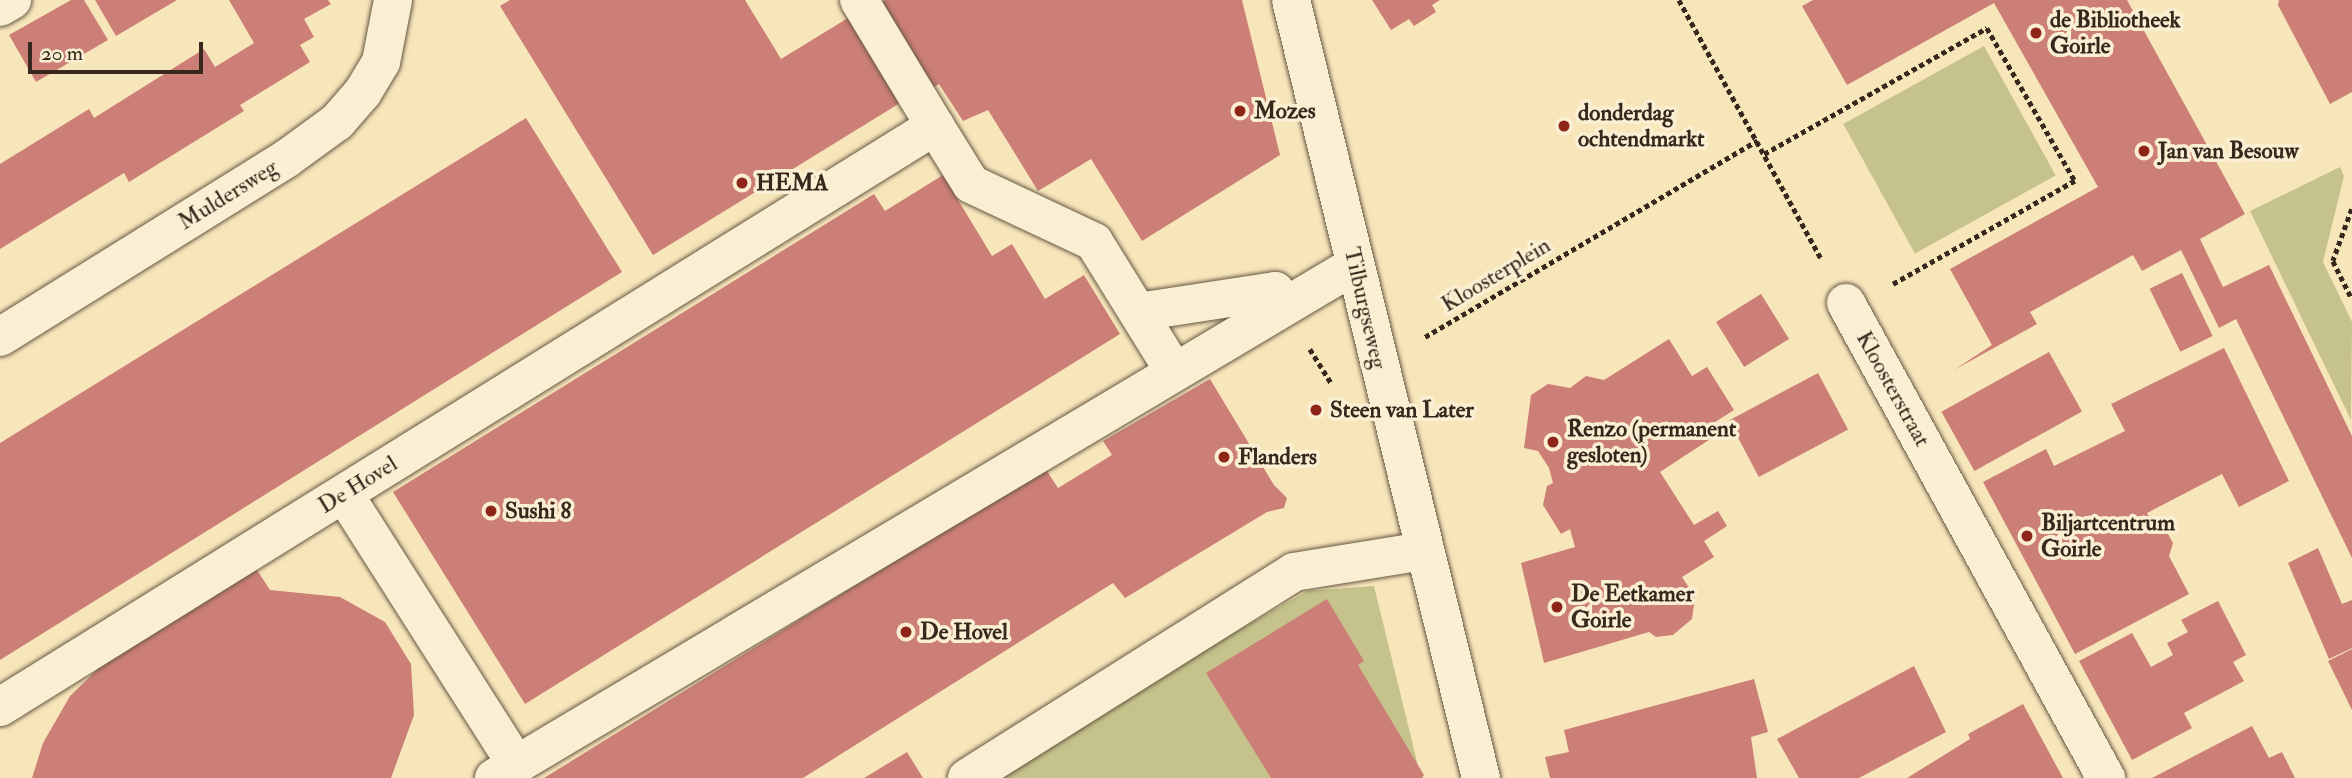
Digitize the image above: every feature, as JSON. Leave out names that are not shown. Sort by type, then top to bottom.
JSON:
[{"type":"street","points":[[0,7],[12,0]]},
{"type":"street","name":"Muldersweg","points":[[0,337],[286,159],[337,122],[363,92],[381,62],[393,0]]},
{"type":"street","points":[[859,0],[971,184],[1094,242],[1174,371]]},
{"type":"street","name":"Tilburgseweg","points":[[1291,0],[1423,551],[1481,778]]},
{"type":"street","name":"De Hovel","points":[[0,707],[935,126]]},
{"type":"street","points":[[344,494],[505,771],[1356,265]]},
{"type":"street","points":[[1138,312],[1275,291],[1284,306]]},
{"type":"street","name":"Kloosterstraat","points":[[1847,306],[2106,778]]},
{"type":"street","points":[[967,778],[1294,572],[1423,551]]},
{"type":"path","name":"Kloosterstraat","points":[[1679,0],[1847,306]]},
{"type":"path","points":[[1764,154],[1987,28],[2075,181],[1847,306]]},
{"type":"path","name":"Kloosterplein","points":[[1284,306],[1333,388],[1379,364],[1757,141]]},
{"type":"path","points":[[2352,209],[2333,261],[2352,299]]},
{"type":"shaded area","points":[[1984,46],[2056,175],[1915,253],[1843,124]]},
{"type":"shaded area","points":[[2340,167],[2344,176],[2323,262],[2352,322],[2351,420],[2250,211]]},
{"type":"shaded area","points":[[1374,586],[1421,778],[1005,778],[1009,759],[1308,591]]},
{"type":"building","points":[[71,0],[84,0],[108,40],[36,82],[9,35]]},
{"type":"building","points":[[95,0],[177,0],[116,36]]},
{"type":"building","points":[[229,0],[328,0],[331,4],[304,19],[314,37],[300,45],[310,62],[240,105],[244,111],[129,182],[124,173],[0,249],[0,164],[89,109],[94,118],[204,49],[215,67],[254,43]]},
{"type":"building","points":[[510,0],[745,0],[781,59],[861,10],[913,95],[653,255],[500,6]]},
{"type":"building","points":[[885,0],[1242,0],[1280,155],[1142,241],[1091,159],[1038,191],[988,110],[963,121],[939,84],[921,95],[868,11]]},
{"type":"building","points":[[1372,0],[1440,0],[1432,5],[1436,12],[1414,26],[1409,19],[1391,30]]},
{"type":"building","name":"Jan van Besouw","points":[[1813,0],[2127,0],[2245,214],[2200,239],[2223,287],[2269,265],[2352,436],[2352,558],[2236,319],[2219,328],[2181,250],[2142,271],[2133,255],[2030,312],[2037,324],[1954,370],[1992,345],[1950,269],[2098,187],[1994,3],[1847,85],[1802,6]]},
{"type":"building","name":"Jan van Besouw","points":[[2279,0],[2352,0],[2352,92],[2330,104],[2278,5]]},
{"type":"building","points":[[526,118],[622,272],[0,660],[0,443]]},
{"type":"building","points":[[943,175],[992,256],[1012,244],[1045,299],[1084,275],[1120,334],[525,704],[393,492],[874,194],[885,211]]},
{"type":"building","points":[[2182,273],[2213,336],[2180,352],[2150,289]]},
{"type":"building","points":[[1761,294],[1789,339],[1744,367],[1716,322]]},
{"type":"building","points":[[1669,339],[1692,376],[1707,367],[1734,410],[1712,424],[1718,434],[1660,472],[1694,525],[1718,511],[1727,526],[1704,541],[1714,557],[1682,577],[1695,597],[1692,619],[1673,635],[1656,637],[1649,632],[1544,663],[1521,563],[1575,547],[1570,529],[1561,534],[1543,505],[1547,486],[1553,483],[1549,468],[1538,451],[1524,448],[1531,395],[1548,384],[1570,388],[1586,376],[1604,380]]},
{"type":"building","points":[[2224,348],[2289,481],[2239,507],[2222,474],[2147,513],[2151,520],[2161,521],[2173,543],[2169,556],[2189,594],[2075,654],[1983,482],[2046,449],[2054,466],[2125,431],[2111,404]]},
{"type":"building","points":[[2049,352],[2082,411],[1974,471],[1941,412]]},
{"type":"building","points":[[1818,373],[1848,430],[1759,477],[1729,420]]},
{"type":"building","name":"De Hovel","points":[[1210,379],[1274,485],[1287,498],[1284,508],[1267,512],[1125,598],[1113,583],[803,778],[544,778],[1045,468],[1058,488],[1112,455],[1103,441]]},
{"type":"building","points":[[2318,548],[2342,604],[2352,600],[2352,648],[2329,659],[2288,563]]},
{"type":"building","points":[[257,570],[270,590],[340,597],[385,622],[411,664],[414,715],[391,778],[32,778],[43,743],[70,696],[105,662]]},
{"type":"building","points":[[1327,599],[1364,661],[1358,665],[1424,775],[1422,778],[1271,778],[1206,673]]},
{"type":"building","points":[[2218,601],[2246,655],[2233,662],[2244,681],[2184,713],[2192,728],[2132,760],[2079,661],[2132,633],[2151,667],[2173,655],[2167,643],[2188,632],[2181,620]]},
{"type":"building","points":[[2352,649],[2352,710],[2328,661]]},
{"type":"building","points":[[1914,666],[1946,732],[1859,778],[1799,778],[1777,739]]},
{"type":"building","points":[[1754,679],[1768,732],[1751,737],[1757,778],[1550,778],[1545,757],[1569,752],[1564,730]]},
{"type":"building","points":[[2023,704],[2063,778],[1907,778],[1970,739],[1968,734]]},
{"type":"building","points":[[2252,726],[2269,758],[2282,752],[2295,778],[2152,778]]},
{"type":"building","points":[[907,752],[923,778],[864,778]]},
{"type":"place","name":"de Bibliotheek Goirle","points":[[2036,33]]},
{"type":"place","name":"Mozes","points":[[1240,111]]},
{"type":"place","name":"donderdag ochtendmarkt","points":[[1564,126]]},
{"type":"place","name":"Jan van Besouw","points":[[2144,151]]},
{"type":"place","name":"HEMA","points":[[742,183]]},
{"type":"place","name":"Steen van Later","points":[[1316,410]]},
{"type":"place","name":"Renzo (permanent gesloten)","points":[[1553,442]]},
{"type":"place","name":"Flanders","points":[[1224,457]]},
{"type":"place","name":"Sushi 8","points":[[491,511]]},
{"type":"place","name":"Biljartcentrum Goirle","points":[[2027,536]]},
{"type":"place","name":"De Eetkamer Goirle","points":[[1557,607]]},
{"type":"place","name":"De Hovel","points":[[906,632]]}]
